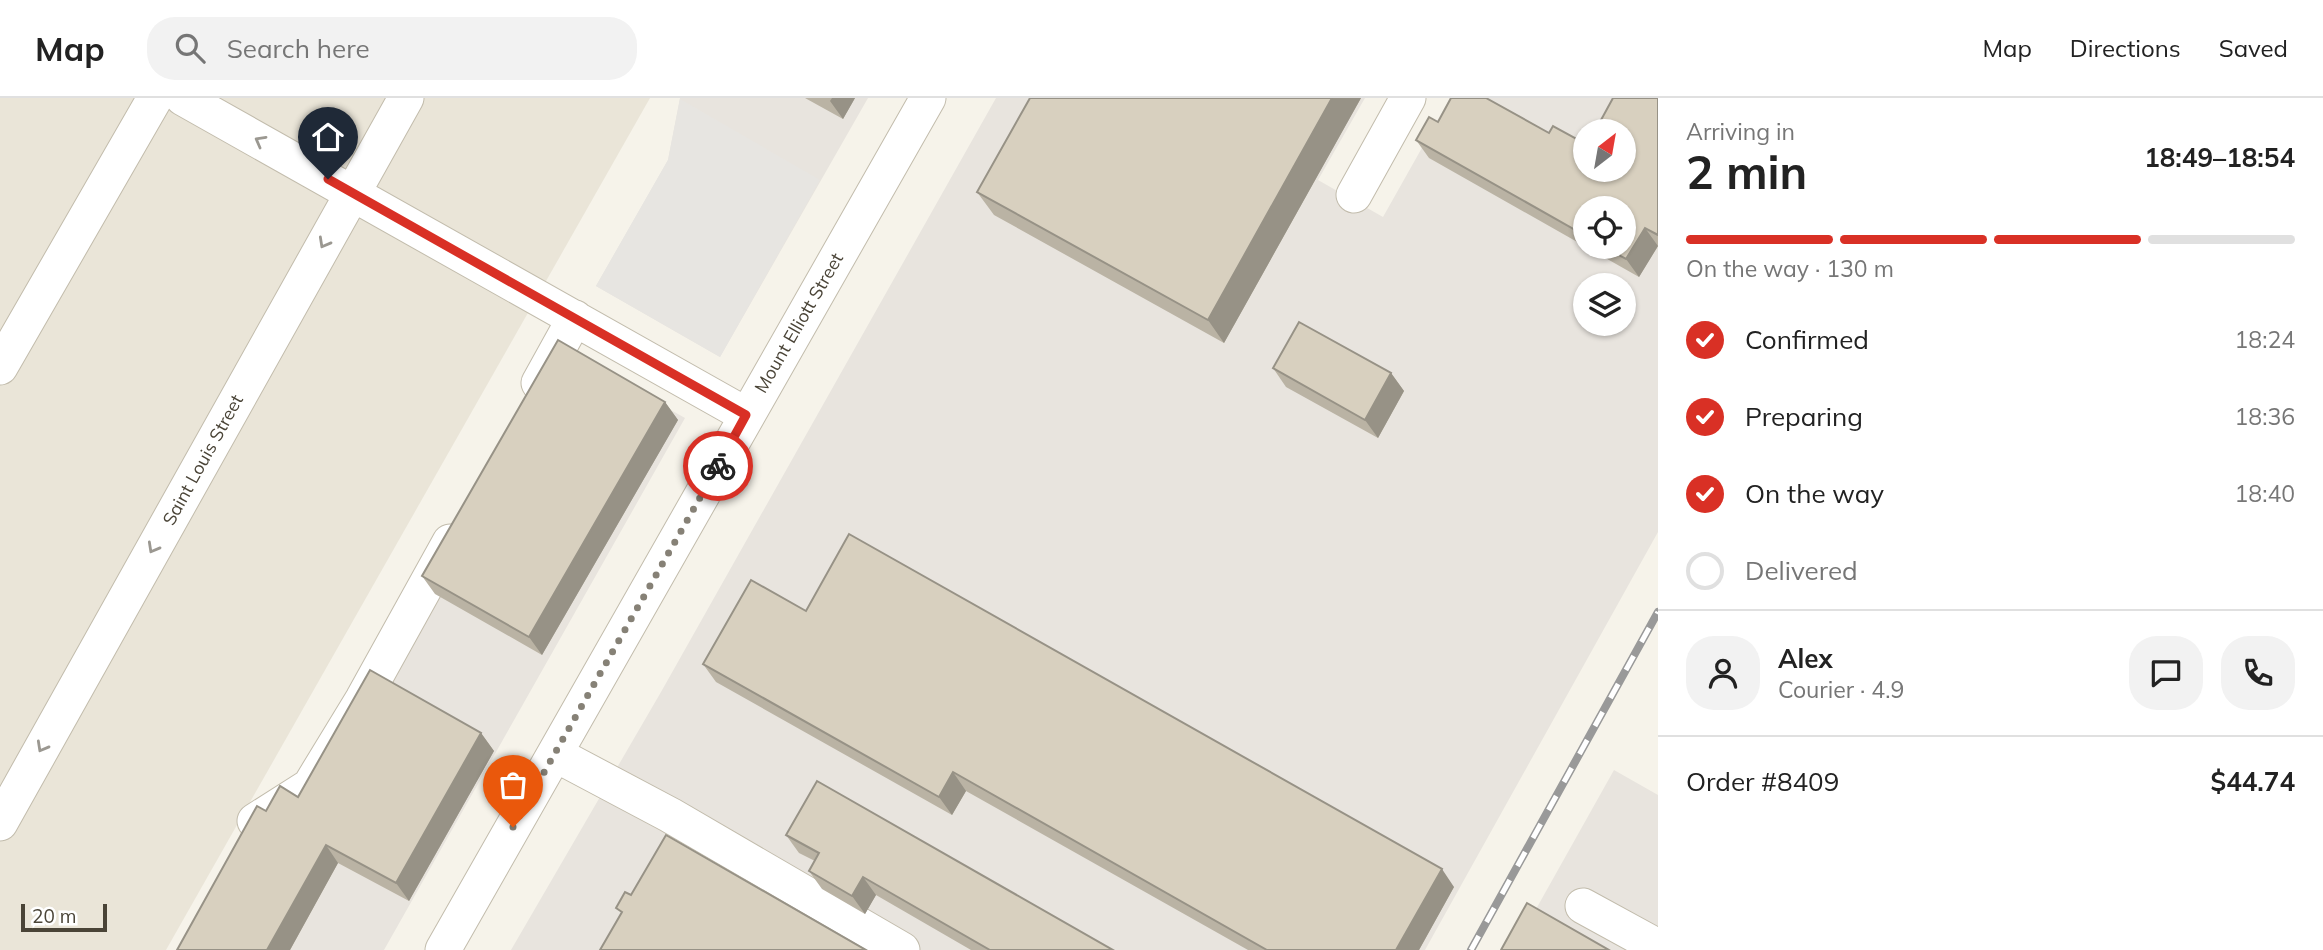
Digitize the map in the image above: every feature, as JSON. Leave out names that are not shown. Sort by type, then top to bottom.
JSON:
[{"type":"street","points":[[0,367],[155,98]]},
{"type":"street","points":[[183,98],[746,415]]},
{"type":"street","name":"Saint Louis Street","points":[[0,823],[406,98]]},
{"type":"street","name":"Mount Elliott Street","points":[[443,950],[928,98]]},
{"type":"street","points":[[1354,195],[1408,98]]},
{"type":"street","points":[[522,412],[575,318]]},
{"type":"street","points":[[238,847],[251,824],[310,786],[363,699],[469,508]]},
{"type":"street","points":[[555,754],[670,816],[902,950]]},
{"type":"street","points":[[1583,906],[1658,947]]},
{"type":"shaded area","points":[[0,98],[650,98],[166,950],[0,950]]},
{"type":"shaded area","points":[[680,98],[868,98],[720,357],[596,286],[668,160]]},
{"type":"shaded area","points":[[996,98],[1365,98],[1318,180],[1383,217],[1450,98],[1658,98],[1658,532],[1425,950],[511,950],[661,692]]},
{"type":"shaded area","points":[[680,99],[820,180],[720,357],[596,286],[668,160]]},
{"type":"shaded area","points":[[568,352],[685,418],[384,950],[197,950]]},
{"type":"shaded area","points":[[1614,770],[1658,795],[1658,950],[1513,950]]},
{"type":"building","points":[[1030,98],[1332,98],[1208,320],[977,192]]},
{"type":"building","points":[[1451,98],[1486,98],[1549,133],[1553,126],[1573,137],[1573,182],[1636,182],[1636,119],[1602,119],[1613,98],[1658,98],[1658,235],[1645,228],[1636,243],[1636,196],[1573,196],[1573,229],[1416,140],[1429,117],[1438,122]]},
{"type":"building","points":[[1299,322],[1391,373],[1365,420],[1273,368]]},
{"type":"building","points":[[558,340],[665,402],[529,637],[422,576]]},
{"type":"building","points":[[849,534],[1442,869],[1396,950],[1267,950],[953,772],[939,797],[703,664],[751,580],[806,611]]},
{"type":"building","points":[[370,670],[481,733],[396,883],[326,845],[267,950],[177,950],[257,806],[266,811],[280,786],[298,797]]},
{"type":"building","points":[[817,781],[1113,950],[990,950],[863,877],[852,896],[809,871],[819,853],[786,835]]},
{"type":"building","points":[[666,835],[866,950],[600,950],[622,912],[616,908],[625,892],[631,895]]},
{"type":"building","points":[[1527,903],[1609,950],[1501,950]]},
{"type":"railway","points":[[1471,950],[1658,612]]},
{"type":"way so far","points":[[513,827],[718,466]]},
{"type":"route","points":[[328,179],[746,415],[718,466]]}]
